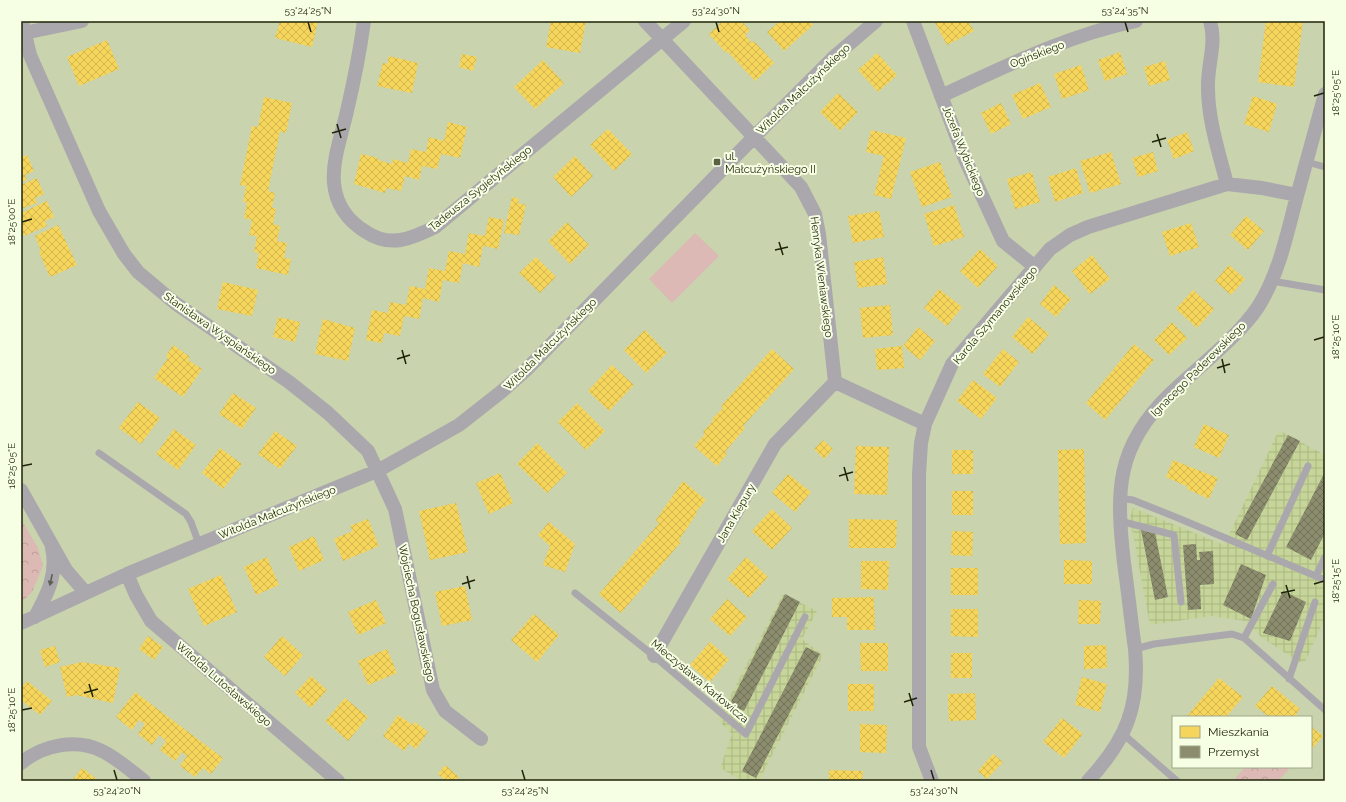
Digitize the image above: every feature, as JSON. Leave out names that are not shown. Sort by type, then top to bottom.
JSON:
[{"type":"street","points":[[23,27],[82,21]]},
{"type":"street","name":"Tadeusza Sygietyńskiego","points":[[364,21],[357,70],[335,163],[334,183],[341,207],[353,224],[372,236],[396,241],[412,238],[435,227],[684,21]]},
{"type":"street","name":"Henryka Wieniawskiego","points":[[645,21],[755,136],[801,187],[814,214],[819,234],[835,382]]},
{"type":"street","name":"Witolda Małcużyńskiego","points":[[21,623],[85,592],[127,574],[379,470],[459,425],[511,384],[755,136],[836,56],[876,21]]},
{"type":"street","name":"Józefa Wybickiego","points":[[913,21],[965,159],[1003,241],[1035,267]]},
{"type":"street","name":"Ogińskiego","points":[[941,96],[1016,61],[1085,35],[1136,21]]},
{"type":"street","points":[[1210,21],[1214,34],[1208,86],[1209,109],[1227,184]]},
{"type":"street","name":"Stanisława Wyspiańskiego","points":[[23,27],[30,55],[110,234],[138,272],[175,303],[289,382],[328,413],[368,451],[379,470]]},
{"type":"street","name":"Ignacego Paderewskiego","points":[[1088,781],[1101,767],[1123,734],[1132,714],[1136,691],[1137,669],[1135,649],[1119,521],[1119,498],[1122,475],[1128,454],[1138,433],[1150,415],[1241,327],[1258,307],[1272,281],[1282,253],[1325,94]]},
{"type":"street","name":"Karola Szymanowskiego","points":[[932,781],[919,747],[919,474],[921,443],[925,424],[952,364],[1050,249],[1070,235],[1088,227],[1227,184],[1262,188],[1297,195]]},
{"type":"street","points":[[835,382],[925,424]]},
{"type":"street","name":"Jana Kiepury","points":[[654,656],[775,444],[835,382]]},
{"type":"street","name":"Wojciecha Bogusławskiego","points":[[379,470],[395,510],[433,690],[446,711],[481,740]]},
{"type":"street","points":[[21,490],[66,570],[85,592]]},
{"type":"street","points":[[35,617],[48,592],[52,579],[54,557],[50,542]]},
{"type":"street","name":"Witolda Lutosławskiego","points":[[127,574],[136,595],[151,621],[338,781]]},
{"type":"street","points":[[21,763],[40,751],[52,747],[76,744],[90,746],[113,757],[144,781]]},
{"type":"lane","points":[[1307,162],[1325,167]]},
{"type":"lane","points":[[1272,281],[1325,290]]},
{"type":"lane","points":[[100,453],[186,514],[191,522],[199,544]]},
{"type":"lane","points":[[1267,556],[1308,466]]},
{"type":"lane","points":[[1119,498],[1133,500],[1159,510],[1325,580]]},
{"type":"lane","points":[[1119,521],[1174,536],[1181,602]]},
{"type":"lane","points":[[1316,576],[1325,557]]},
{"type":"lane","points":[[1244,638],[1273,584]]},
{"type":"lane","name":"Mieczysława Karłowicza","points":[[575,593],[654,656],[746,734],[805,617]]},
{"type":"lane","points":[[1289,679],[1315,602]]},
{"type":"lane","points":[[1135,649],[1154,644],[1232,634],[1244,638],[1325,710]]},
{"type":"lane","points":[[1123,734],[1177,781]]},
{"type":"shaded area","points":[[1279,430],[1325,455],[1325,617],[1305,662],[1299,662],[1261,637],[1246,621],[1211,616],[1150,625],[1130,518],[1133,508],[1224,545]]},
{"type":"shaded area","points":[[783,594],[817,611],[802,639],[823,655],[759,781],[742,781],[720,768],[732,734],[718,720]]},
{"type":"green space","points":[[695,233],[719,256],[672,303],[649,279]]},
{"type":"green space","points":[[21,519],[38,548],[43,566],[32,592],[21,603]]},
{"type":"green space","points":[[1244,768],[1289,769],[1278,781],[1233,781]]},
{"type":"building: Mieszkania","points":[[280,21],[318,21],[312,47],[275,38]]},
{"type":"building: Mieszkania","points":[[551,21],[586,21],[580,53],[546,47]]},
{"type":"building: Mieszkania","points":[[723,21],[741,21],[750,30],[745,35],[752,43],[754,41],[774,63],[755,81],[709,34]]},
{"type":"building: Mieszkania","points":[[780,21],[810,21],[813,25],[784,51],[767,32]]},
{"type":"building: Mieszkania","points":[[938,21],[968,21],[974,31],[947,45],[935,23]]},
{"type":"building: Mieszkania","points":[[1266,21],[1303,21],[1294,87],[1258,82]]},
{"type":"building: Mieszkania","points":[[107,40],[119,69],[79,86],[67,57]]},
{"type":"building: Mieszkania","points":[[1120,52],[1127,74],[1105,81],[1098,60]]},
{"type":"building: Mieszkania","points":[[877,53],[897,75],[878,92],[858,70]]},
{"type":"building: Mieszkania","points":[[462,54],[477,57],[473,71],[459,67]]},
{"type":"building: Mieszkania","points":[[389,56],[418,63],[412,93],[377,86],[383,63],[387,64]]},
{"type":"building: Mieszkania","points":[[543,60],[564,83],[535,109],[514,87]]},
{"type":"building: Mieszkania","points":[[1165,61],[1170,80],[1149,86],[1144,67]]},
{"type":"building: Mieszkania","points":[[1081,65],[1089,90],[1062,99],[1054,74]]},
{"type":"building: Mieszkania","points":[[1040,83],[1051,107],[1023,119],[1012,95]]},
{"type":"building: Mieszkania","points":[[838,93],[858,112],[840,131],[820,112]]},
{"type":"building: Mieszkania","points":[[1253,96],[1277,104],[1269,132],[1244,124]]},
{"type":"building: Mieszkania","points":[[264,97],[292,103],[286,133],[280,131],[268,191],[275,193],[272,208],[276,208],[273,224],[280,226],[277,241],[287,243],[284,258],[291,259],[288,275],[256,268],[259,253],[254,252],[257,236],[249,235],[252,220],[244,218],[247,202],[243,202],[246,186],[240,185],[252,126],[258,127]]},
{"type":"building: Mieszkania","points":[[1001,103],[1011,124],[991,134],[981,113]]},
{"type":"building: Mieszkania","points":[[448,122],[467,127],[460,158],[441,154],[437,169],[422,166],[419,180],[405,176],[401,191],[386,188],[385,193],[354,184],[361,154],[378,158],[378,160],[392,164],[393,159],[408,163],[411,149],[426,152],[429,137],[444,141]]},
{"type":"building: Mieszkania","points":[[608,129],[632,154],[614,171],[590,145]]},
{"type":"building: Mieszkania","points":[[871,130],[906,138],[891,199],[874,195],[884,156],[866,152]]},
{"type":"building: Mieszkania","points":[[1187,132],[1194,151],[1174,159],[1167,140]]},
{"type":"building: Mieszkania","points":[[1111,152],[1121,184],[1090,193],[1080,161]]},
{"type":"building: Mieszkania","points":[[1153,152],[1158,171],[1138,177],[1132,158]]},
{"type":"building: Mieszkania","points":[[27,155],[34,171],[25,175],[27,180],[21,182],[21,157]]},
{"type":"building: Mieszkania","points":[[575,156],[593,176],[571,197],[553,177]]},
{"type":"building: Mieszkania","points":[[940,162],[952,197],[922,207],[910,172]]},
{"type":"building: Mieszkania","points":[[1076,168],[1083,193],[1055,202],[1048,177]]},
{"type":"building: Mieszkania","points":[[1032,172],[1040,202],[1015,209],[1007,179]]},
{"type":"building: Mieszkania","points":[[37,178],[44,194],[35,198],[37,203],[21,209],[21,185]]},
{"type":"building: Mieszkania","points":[[512,197],[519,199],[518,203],[526,205],[519,235],[504,233]]},
{"type":"building: Mieszkania","points":[[47,201],[54,217],[45,221],[47,226],[24,236],[21,229],[21,213]]},
{"type":"building: Mieszkania","points":[[954,205],[964,237],[934,246],[924,214]]},
{"type":"building: Mieszkania","points":[[879,211],[884,237],[853,243],[848,216]]},
{"type":"building: Mieszkania","points":[[1246,216],[1264,231],[1248,250],[1230,235]]},
{"type":"building: Mieszkania","points":[[489,217],[504,220],[498,249],[483,246],[479,267],[463,263],[459,283],[443,280],[439,302],[423,298],[419,319],[404,316],[400,336],[384,333],[382,343],[366,340],[372,310],[388,313],[390,302],[406,305],[410,286],[425,289],[429,268],[445,271],[449,251],[465,254],[469,233],[485,236]]},
{"type":"building: Mieszkania","points":[[567,222],[589,245],[570,264],[548,241]]},
{"type":"building: Mieszkania","points":[[1191,223],[1199,247],[1170,256],[1162,232]]},
{"type":"building: Mieszkania","points":[[58,225],[77,265],[50,277],[39,252],[41,251],[35,236]]},
{"type":"building: Mieszkania","points":[[980,249],[998,266],[978,288],[960,271]]},
{"type":"building: Mieszkania","points":[[1092,255],[1110,279],[1090,294],[1072,271]]},
{"type":"building: Mieszkania","points":[[536,257],[556,277],[540,293],[519,273]]},
{"type":"building: Mieszkania","points":[[883,257],[887,284],[858,288],[854,262]]},
{"type":"building: Mieszkania","points":[[1229,265],[1245,279],[1231,295],[1215,281]]},
{"type":"building: Mieszkania","points":[[223,282],[258,290],[252,316],[217,309]]},
{"type":"building: Mieszkania","points":[[1054,285],[1071,299],[1056,317],[1040,304]]},
{"type":"building: Mieszkania","points":[[939,289],[962,307],[947,326],[924,308]]},
{"type":"building: Mieszkania","points":[[1193,290],[1214,309],[1197,328],[1176,309]]},
{"type":"building: Mieszkania","points":[[890,305],[893,335],[863,338],[860,308]]},
{"type":"building: Mieszkania","points":[[278,317],[300,322],[295,342],[273,337]]},
{"type":"building: Mieszkania","points":[[1028,317],[1049,334],[1033,354],[1012,337]]},
{"type":"building: Mieszkania","points":[[323,319],[355,328],[348,361],[315,354]]},
{"type":"building: Mieszkania","points":[[1172,322],[1187,338],[1169,355],[1154,340]]},
{"type":"building: Mieszkania","points":[[918,327],[935,341],[920,360],[903,346]]},
{"type":"building: Mieszkania","points":[[645,330],[667,353],[646,373],[624,350]]},
{"type":"building: Mieszkania","points":[[1134,344],[1154,360],[1105,420],[1086,403]]},
{"type":"building: Mieszkania","points":[[173,345],[190,357],[188,360],[202,369],[183,397],[154,378],[168,358],[166,356]]},
{"type":"building: Mieszkania","points":[[902,346],[904,368],[877,370],[875,349]]},
{"type":"building: Mieszkania","points":[[772,349],[794,369],[743,426],[745,428],[725,452],[727,454],[717,466],[694,446],[705,434],[703,432],[713,421],[712,419],[723,408],[721,406]]},
{"type":"building: Mieszkania","points":[[1003,349],[1019,362],[1000,387],[983,374]]},
{"type":"building: Mieszkania","points":[[612,365],[634,385],[609,411],[588,391]]},
{"type":"building: Mieszkania","points":[[973,380],[997,398],[981,419],[957,401]]},
{"type":"building: Mieszkania","points":[[233,393],[256,408],[242,429],[219,414]]},
{"type":"building: Mieszkania","points":[[138,402],[160,418],[141,444],[119,428]]},
{"type":"building: Mieszkania","points":[[577,403],[605,431],[586,450],[558,422]]},
{"type":"building: Mieszkania","points":[[1204,424],[1229,435],[1219,458],[1194,447]]},
{"type":"building: Mieszkania","points":[[174,429],[196,445],[178,470],[156,454]]},
{"type":"building: Mieszkania","points":[[275,431],[297,446],[280,469],[258,454]]},
{"type":"building: Mieszkania","points":[[823,440],[833,449],[824,459],[814,449]]},
{"type":"building: Mieszkania","points":[[537,443],[567,473],[547,493],[517,464]]},
{"type":"building: Mieszkania","points":[[856,446],[889,447],[887,495],[854,494]]},
{"type":"building: Mieszkania","points":[[220,448],[242,464],[223,489],[202,473]]},
{"type":"building: Mieszkania","points":[[1084,449],[1086,543],[1060,544],[1058,450]]},
{"type":"building: Mieszkania","points":[[952,450],[973,450],[973,474],[952,474]]},
{"type":"building: Mieszkania","points":[[1173,460],[1218,478],[1209,499],[1166,477]]},
{"type":"building: Mieszkania","points":[[500,473],[513,503],[489,514],[476,483]]},
{"type":"building: Mieszkania","points":[[788,474],[811,492],[795,512],[772,493]]},
{"type":"building: Mieszkania","points":[[683,481],[706,500],[696,512],[697,513],[679,540],[681,542],[621,613],[599,594],[659,523],[656,520]]},
{"type":"building: Mieszkania","points":[[952,491],[973,491],[973,515],[952,515]]},
{"type":"building: Mieszkania","points":[[456,503],[468,552],[430,560],[419,511]]},
{"type":"building: Mieszkania","points":[[772,509],[792,528],[772,550],[752,531]]},
{"type":"building: Mieszkania","points":[[368,519],[379,546],[343,561],[334,539],[353,531],[350,526]]},
{"type":"building: Mieszkania","points":[[849,519],[897,520],[896,548],[849,548]]},
{"type":"building: Mieszkania","points":[[549,522],[575,544],[565,572],[543,565],[550,546],[538,535]]},
{"type":"building: Mieszkania","points":[[952,531],[973,532],[972,556],[951,555]]},
{"type":"building: Mieszkania","points":[[314,536],[324,560],[299,571],[289,547]]},
{"type":"building: Mieszkania","points":[[267,557],[279,585],[256,595],[244,567]]},
{"type":"building: Mieszkania","points":[[746,557],[768,577],[749,598],[727,579]]},
{"type":"building: Mieszkania","points":[[1064,560],[1092,561],[1092,584],[1064,584]]},
{"type":"building: Mieszkania","points":[[861,561],[889,561],[888,590],[861,589]]},
{"type":"building: Mieszkania","points":[[951,568],[978,568],[978,595],[951,595]]},
{"type":"building: Mieszkania","points":[[221,575],[237,612],[204,626],[188,589]]},
{"type":"building: Mieszkania","points":[[465,586],[472,620],[442,626],[435,592]]},
{"type":"building: Mieszkania","points":[[874,597],[875,630],[847,630],[847,617],[832,617],[832,598]]},
{"type":"building: Mieszkania","points":[[727,599],[747,617],[730,636],[710,619]]},
{"type":"building: Mieszkania","points":[[376,600],[386,623],[358,635],[348,612]]},
{"type":"building: Mieszkania","points":[[1079,600],[1101,601],[1100,624],[1078,624]]},
{"type":"building: Mieszkania","points":[[951,609],[978,609],[978,637],[951,636]]},
{"type":"building: Mieszkania","points":[[534,614],[559,635],[537,662],[511,640]]},
{"type":"building: Mieszkania","points":[[148,636],[163,647],[154,660],[139,649]]},
{"type":"building: Mieszkania","points":[[282,636],[303,655],[285,676],[264,657]]},
{"type":"building: Mieszkania","points":[[710,642],[729,659],[710,682],[690,665]]},
{"type":"building: Mieszkania","points":[[860,643],[888,643],[888,671],[861,671]]},
{"type":"building: Mieszkania","points":[[1106,645],[1107,668],[1084,669],[1084,646]]},
{"type":"building: Mieszkania","points":[[55,646],[60,662],[45,667],[40,650]]},
{"type":"building: Mieszkania","points":[[387,649],[397,673],[368,685],[358,661]]},
{"type":"building: Mieszkania","points":[[951,653],[972,653],[972,678],[951,678]]},
{"type":"building: Mieszkania","points":[[82,662],[120,668],[113,703],[76,695],[67,697],[60,667]]},
{"type":"building: Mieszkania","points":[[311,676],[327,690],[311,708],[295,693]]},
{"type":"building: Mieszkania","points":[[1082,677],[1107,684],[1100,712],[1075,705]]},
{"type":"building: Mieszkania","points":[[1219,678],[1243,697],[1227,716],[1187,716]]},
{"type":"building: Mieszkania","points":[[27,681],[52,701],[40,715],[21,700],[21,688]]},
{"type":"building: Mieszkania","points":[[848,684],[874,684],[874,711],[848,711]]},
{"type":"building: Mieszkania","points":[[1272,686],[1300,709],[1296,714],[1299,716],[1268,716],[1255,706]]},
{"type":"building: Mieszkania","points":[[135,692],[223,758],[211,774],[203,768],[195,777],[180,766],[187,756],[182,752],[175,761],[160,750],[166,741],[159,735],[152,745],[138,734],[145,724],[139,720],[132,730],[116,717]]},
{"type":"building: Mieszkania","points":[[975,693],[976,720],[949,721],[948,694]]},
{"type":"building: Mieszkania","points":[[345,698],[368,717],[348,741],[325,721]]},
{"type":"building: Mieszkania","points":[[398,715],[413,725],[415,722],[428,732],[416,749],[409,744],[404,751],[383,736]]},
{"type":"building: Mieszkania","points":[[1062,718],[1083,734],[1064,758],[1043,742]]},
{"type":"building: Mieszkania","points":[[860,724],[887,725],[886,753],[860,752]]},
{"type":"building: Mieszkania","points":[[1312,727],[1323,736],[1312,749]]},
{"type":"building: Mieszkania","points":[[993,754],[1003,762],[987,779],[978,771]]},
{"type":"building: Mieszkania","points":[[445,765],[459,777],[455,781],[446,781],[438,774]]},
{"type":"building: Mieszkania","points":[[82,768],[99,781],[72,781]]},
{"type":"building: Mieszkania","points":[[829,770],[863,771],[862,781],[829,781]]},
{"type":"building: Przemysł","points":[[1288,435],[1300,441],[1247,540],[1235,534]]},
{"type":"building: Przemysł","points":[[1325,472],[1325,533],[1311,560],[1286,547]]},
{"type":"building: Przemysł","points":[[1154,528],[1168,597],[1155,600],[1141,530]]},
{"type":"building: Przemysł","points":[[1196,544],[1197,560],[1200,560],[1199,552],[1213,551],[1214,584],[1200,585],[1201,609],[1188,610],[1183,545]]},
{"type":"building: Przemysł","points":[[1241,564],[1266,575],[1251,619],[1223,605]]},
{"type":"building: Przemysł","points":[[1283,591],[1306,602],[1290,641],[1263,633]]},
{"type":"building: Przemysł","points":[[785,594],[800,602],[744,711],[730,704]]},
{"type":"building: Przemysł","points":[[806,647],[820,654],[756,778],[742,771]]},
{"type":"place","name":"ul. Małcużyńskiego II","points":[[717,162]]}]
